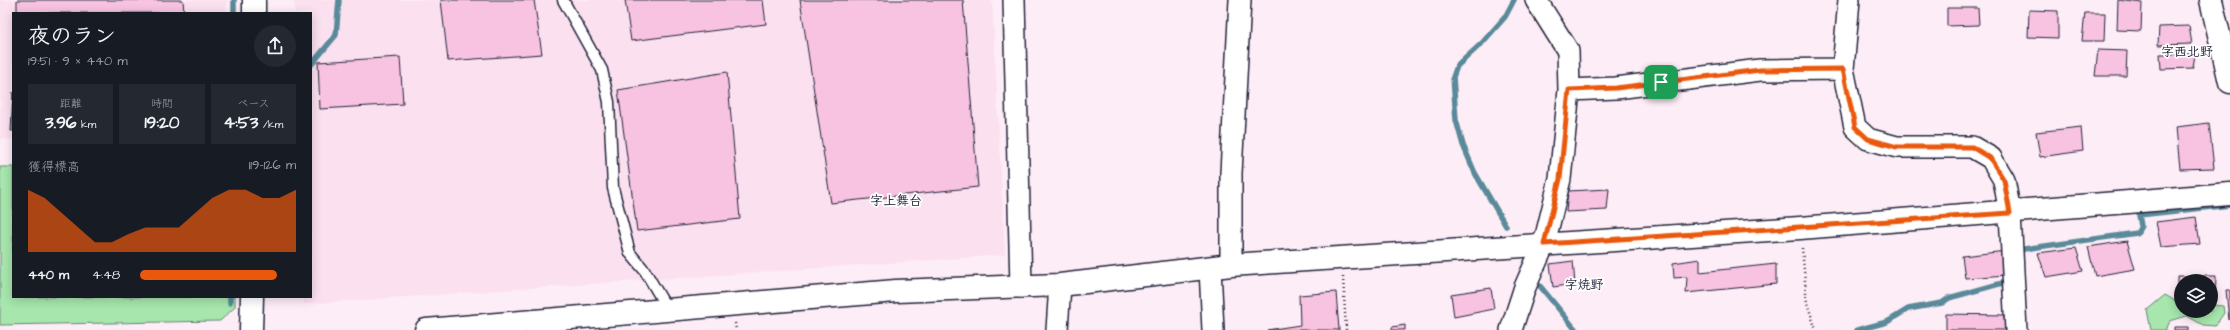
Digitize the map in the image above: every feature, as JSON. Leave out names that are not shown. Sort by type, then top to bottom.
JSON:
[{"type":"street","points":[[254,0],[254,12]]},
{"type":"street","points":[[1014,0],[1022,287]]},
{"type":"street","points":[[1214,330],[1220,267],[1232,173],[1240,0]]},
{"type":"street","points":[[1511,330],[1525,287],[1544,244],[1560,179],[1569,90],[1568,51],[1536,0]]},
{"type":"street","points":[[1849,0],[1843,69],[1855,127],[1868,139],[1897,147],[1972,147],[1990,158],[2004,180],[2010,213],[2016,330]]},
{"type":"street","points":[[2211,0],[2230,82]]},
{"type":"street","points":[[1569,90],[1616,88],[1760,70],[1843,69]]},
{"type":"street","points":[[426,330],[896,290],[1060,285],[1220,267],[2010,213],[2230,194]]},
{"type":"street","points":[[1057,330],[1060,285]]},
{"type":"street","points":[[251,330],[252,298]]},
{"type":"lane","points":[[563,0],[602,70],[609,102],[613,188],[630,253],[644,271],[668,310]]},
{"type":"path","points":[[1800,228],[1808,303],[1816,330]]},
{"type":"path","points":[[1342,258],[1346,330]]},
{"type":"shaded area","points":[[0,0],[227,0],[226,12],[12,12],[12,139],[0,139]]},
{"type":"shaded area","points":[[294,0],[992,0],[1005,255],[304,304],[304,298],[312,298],[312,12],[295,12]]},
{"type":"green space","points":[[0,167],[12,167],[12,298],[235,298],[235,307],[220,321],[0,325]]},
{"type":"green space","points":[[2165,295],[2174,300],[2174,318],[2180,318],[2170,321],[2166,330],[2151,330],[2147,310]]},
{"type":"green space","points":[[2218,306],[2223,306],[2224,313],[2215,326],[2203,325],[2191,318],[2218,318]]},
{"type":"building","points":[[17,0],[183,0],[184,12],[17,12]]},
{"type":"building","points":[[441,0],[534,0],[542,54],[448,61]]},
{"type":"building","points":[[625,0],[763,0],[766,24],[631,41]]},
{"type":"building","points":[[800,0],[963,0],[978,187],[831,203]]},
{"type":"building","points":[[2118,0],[2142,3],[2141,31],[2117,30]]},
{"type":"building","points":[[1947,8],[1978,8],[1979,25],[1947,26]]},
{"type":"building","points":[[2029,10],[2058,11],[2058,38],[2028,37]]},
{"type":"building","points":[[2085,13],[2105,13],[2104,41],[2082,41]]},
{"type":"building","points":[[2189,26],[2192,44],[2158,45],[2159,27]]},
{"type":"building","points":[[2098,50],[2127,51],[2126,76],[2095,76]]},
{"type":"building","points":[[2160,54],[2195,54],[2193,68],[2161,69]]},
{"type":"building","points":[[400,57],[403,104],[320,109],[318,62]]},
{"type":"building","points":[[727,72],[740,219],[637,231],[618,90]]},
{"type":"building","points":[[2209,123],[2214,168],[2180,169],[2176,127]]},
{"type":"building","points":[[2081,127],[2083,151],[2040,157],[2036,132]]},
{"type":"building","points":[[1609,189],[1607,210],[1566,212],[1568,191]]},
{"type":"building","points":[[2196,217],[2200,244],[2161,247],[2156,222]]},
{"type":"building","points":[[2127,241],[2135,269],[2095,276],[2088,247]]},
{"type":"building","points":[[2076,248],[2083,271],[2046,277],[2038,253]]},
{"type":"building","points":[[2006,251],[2007,275],[1965,278],[1962,256]]},
{"type":"building","points":[[1700,259],[1700,272],[1776,264],[1776,284],[1686,293],[1687,277],[1674,278],[1673,263]]},
{"type":"building","points":[[1573,261],[1575,284],[1553,287],[1550,264]]},
{"type":"building","points":[[1491,288],[1494,309],[1454,317],[1451,294]]},
{"type":"building","points":[[2226,290],[2230,290],[2229,320]]},
{"type":"building","points":[[1336,292],[1339,330],[1267,330],[1300,325],[1299,295]]},
{"type":"building","points":[[1946,314],[2004,315],[2005,330],[1946,330]]},
{"type":"building","points":[[1405,325],[1405,330],[1392,330],[1392,327]]},
{"type":"building","points":[[2174,327],[2188,327],[2188,330],[2174,330]]},
{"type":"waterway","points":[[234,0],[234,12]]},
{"type":"waterway","points":[[312,64],[336,35],[339,0]]},
{"type":"waterway","points":[[1506,226],[1475,173],[1463,145],[1456,120],[1453,77],[1457,66],[1482,43],[1505,17],[1514,0]]},
{"type":"waterway","points":[[2018,254],[2024,249],[2137,233],[2141,226],[2139,215],[2230,205]]},
{"type":"waterway","points":[[1857,330],[1887,322],[1908,309],[1942,303],[1949,298],[2006,282]]},
{"type":"waterway","points":[[1540,286],[1576,330]]},
{"type":"waterway","points":[[230,298],[230,303]]},
{"type":"district","name":"字西北野","points":[[2187,51]]},
{"type":"district","name":"字上舞台","points":[[896,200]]},
{"type":"district","name":"字焼野","points":[[1584,284]]},
{"type":"route","points":[[1843,69],[1848,102],[1855,127],[1868,139],[1897,147],[1972,147],[1990,158],[1998,169],[2004,180],[2010,213],[1544,244],[1560,179],[1564,148],[1566,105],[1569,90],[1616,88],[1661,82],[1760,70],[1843,69]]}]
